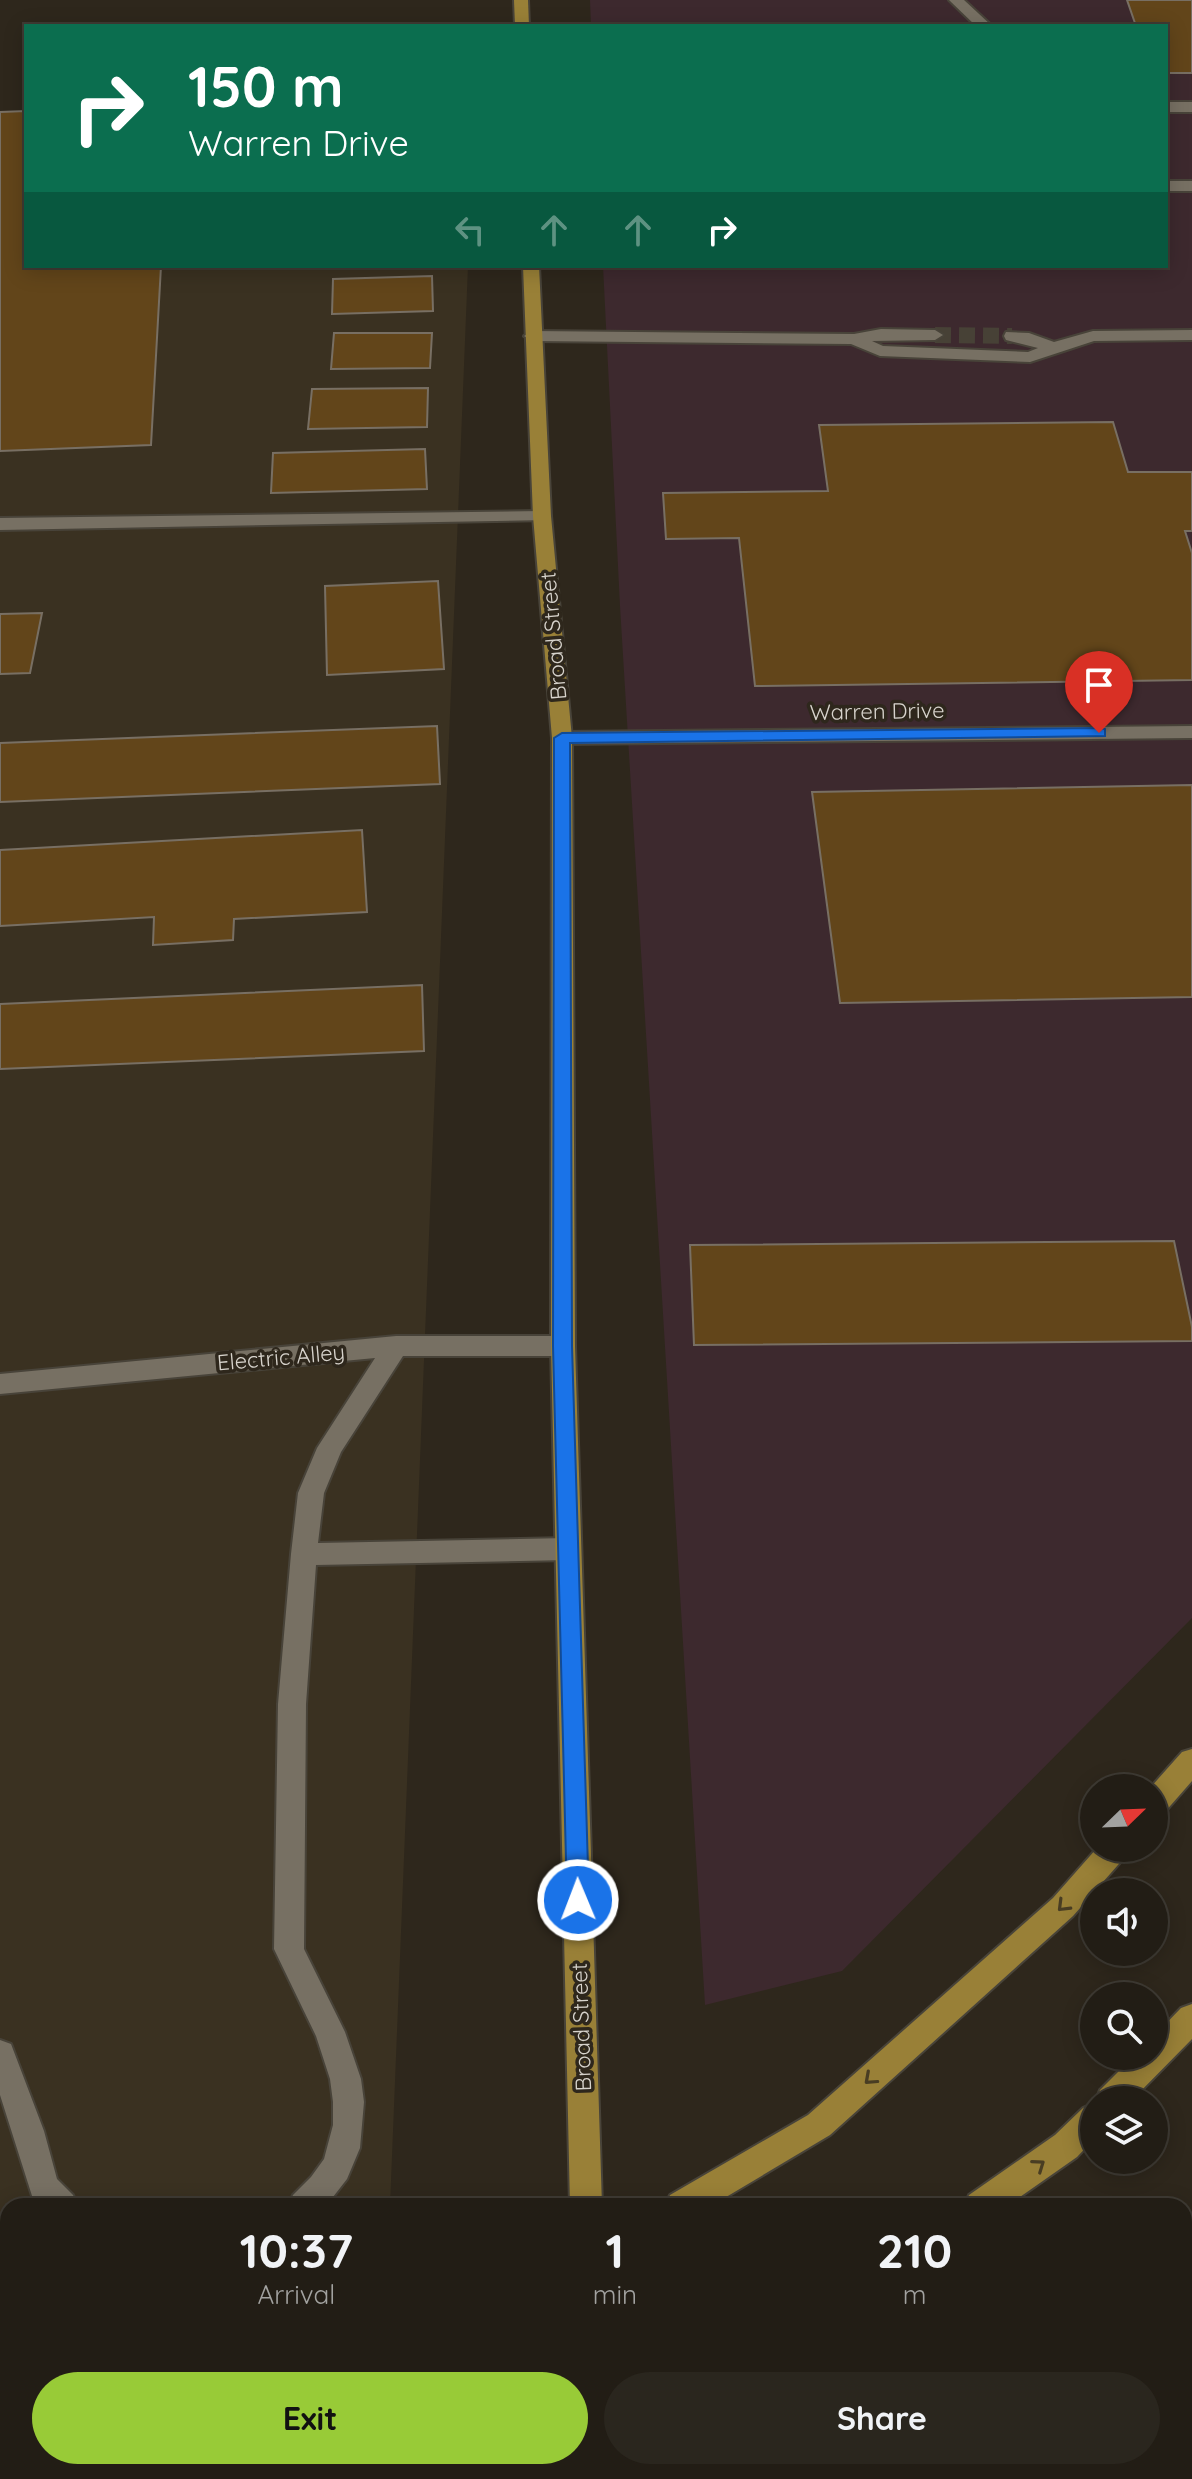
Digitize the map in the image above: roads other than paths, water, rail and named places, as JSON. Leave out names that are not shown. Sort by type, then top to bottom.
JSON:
[{"type":"main road","points":[[521,0],[522,24]]},
{"type":"main road","name":"Broad Street","points":[[531,268],[542,516],[562,738],[563,1346],[586,2198]]},
{"type":"main road","points":[[1168,1788],[1192,1761]]},
{"type":"main road","points":[[695,2198],[819,2125],[1063,1907],[1103,1862]]},
{"type":"main road","points":[[1125,2086],[1192,2018]]},
{"type":"main road","points":[[991,2198],[1066,2146],[1080,2132]]},
{"type":"street","points":[[956,0],[983,24]]},
{"type":"street","points":[[1168,107],[1192,107]]},
{"type":"street","points":[[1168,186],[1192,186]]},
{"type":"street","points":[[532,336],[854,339],[881,334],[935,335]]},
{"type":"street","points":[[854,339],[880,351],[1030,357],[1093,336],[1192,335]]},
{"type":"street","points":[[1012,336],[1029,338],[1053,348]]},
{"type":"street","points":[[0,524],[542,516]]},
{"type":"street","name":"Warren Drive","points":[[562,738],[1192,732]]},
{"type":"street","points":[[314,2198],[323,2191],[342,2157],[351,2131],[346,2077],[330,2032],[297,1974],[289,1949],[292,1704],[304,1554],[311,1493],[330,1448],[396,1346]]},
{"type":"street","name":"Electric Alley","points":[[0,1384],[396,1346],[563,1346]]},
{"type":"street","points":[[304,1554],[568,1549]]},
{"type":"street","points":[[0,2054],[29,2131],[44,2188],[54,2198]]},
{"type":"tunnel","points":[[935,335],[1012,336]]}]
